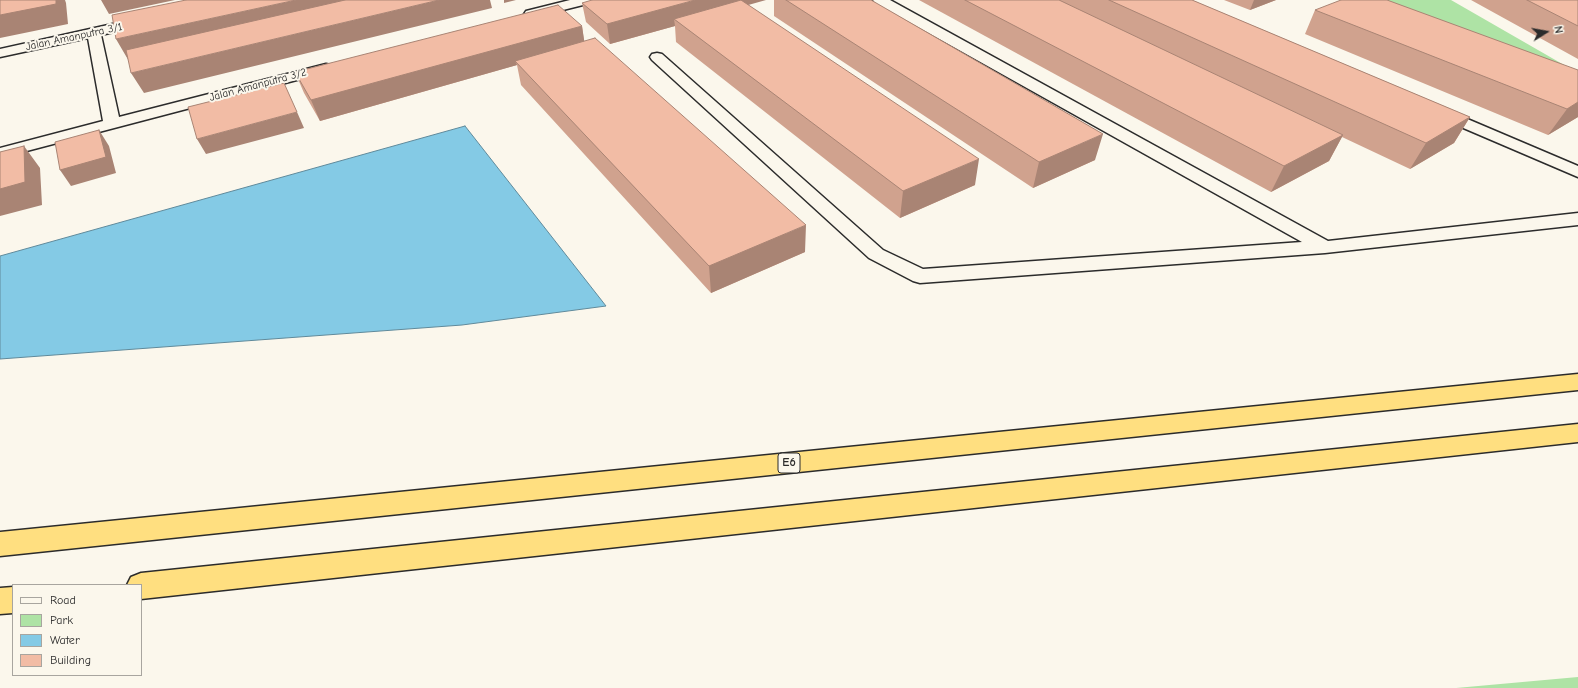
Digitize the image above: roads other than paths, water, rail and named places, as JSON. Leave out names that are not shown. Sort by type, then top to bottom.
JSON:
[{"type":"highway","name":"E6","points":[[0,544],[1578,382]]},
{"type":"highway","points":[[142,586],[1578,434]]},
{"type":"highway","points":[[0,601],[12,600]]},
{"type":"street","points":[[518,18],[586,0]]},
{"type":"street","points":[[880,0],[1325,247]]},
{"type":"street","name":"Jalan Amanputra 3/1","points":[[0,53],[156,19]]},
{"type":"street","points":[[94,33],[112,123]]},
{"type":"street","points":[[657,57],[876,254],[920,276],[1325,247],[1578,219]]},
{"type":"street","name":"Jalan Amanputra 3/2","points":[[0,153],[342,64]]},
{"type":"street","points":[[1425,106],[1578,172]]},
{"type":"water","points":[[465,126],[606,306],[462,325],[0,359],[0,256]]}]
